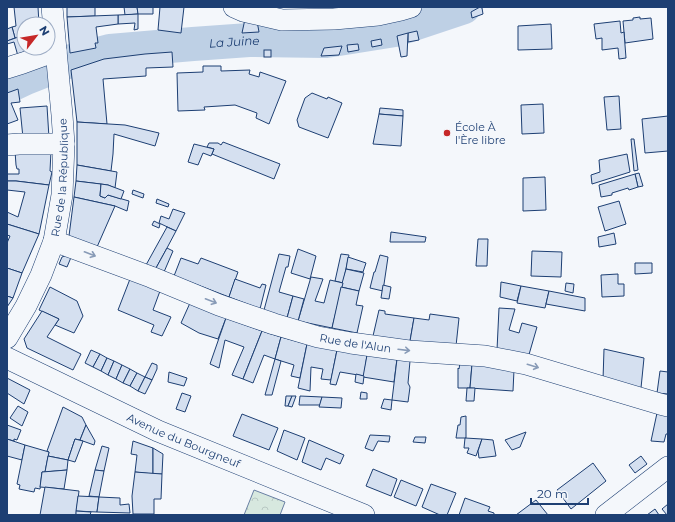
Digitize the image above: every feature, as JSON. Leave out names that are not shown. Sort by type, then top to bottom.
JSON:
[{"type":"street","points":[[234,7],[243,11],[282,20],[334,19],[378,15],[411,7]]},
{"type":"street","name":"Rue de la République","points":[[7,338],[26,306],[41,275],[54,241],[62,195],[64,144],[56,51]]},
{"type":"street","points":[[7,68],[42,56]]},
{"type":"street","points":[[7,146],[19,144],[64,144]]},
{"type":"street","name":"Rue de l'Alun","points":[[54,241],[151,277],[219,305],[274,324],[318,336],[351,344],[409,351],[485,356],[526,364],[668,406]]},
{"type":"street","name":"Avenue du Bourgneuf","points":[[7,358],[158,431],[364,515]]},
{"type":"street","points":[[606,515],[668,467]]},
{"type":"green space","points":[[254,490],[285,502],[280,515],[244,515]]},
{"type":"building","points":[[14,7],[38,7],[39,16],[16,16],[16,26]]},
{"type":"building","points":[[67,7],[95,7],[95,16],[67,17]]},
{"type":"building","points":[[124,7],[137,7],[138,14],[125,15]]},
{"type":"building","points":[[137,7],[153,7],[153,14],[138,14]]},
{"type":"building","points":[[160,7],[184,7],[181,33],[158,30]]},
{"type":"building","points":[[480,7],[482,8],[483,14],[472,18],[471,12]]},
{"type":"building","points":[[138,14],[138,29],[134,30],[135,23],[118,24],[118,15]]},
{"type":"building","points":[[118,15],[118,24],[96,27],[98,43],[95,43],[96,48],[70,53],[67,17]]},
{"type":"building","points":[[640,17],[640,19],[651,18],[653,39],[625,43],[623,21],[633,20],[633,18]]},
{"type":"building","points":[[245,19],[257,21],[259,32],[242,33]]},
{"type":"building","points":[[620,21],[621,33],[624,32],[626,58],[619,59],[618,48],[602,50],[602,38],[596,39],[594,24]]},
{"type":"building","points":[[551,24],[552,49],[518,50],[518,26]]},
{"type":"building","points":[[16,26],[15,38],[12,27]]},
{"type":"building","points":[[12,27],[15,38],[7,41],[7,29]]},
{"type":"building","points":[[417,31],[419,40],[408,42],[408,33]]},
{"type":"building","points":[[408,33],[407,56],[401,57],[397,36]]},
{"type":"building","points":[[16,38],[16,49],[14,42],[7,44],[7,41]]},
{"type":"building","points":[[381,39],[382,45],[372,47],[371,41]]},
{"type":"building","points":[[358,44],[359,50],[348,52],[347,45]]},
{"type":"building","points":[[342,46],[339,55],[321,56],[324,48]]},
{"type":"building","points":[[264,50],[271,50],[271,57],[264,57]]},
{"type":"building","points":[[172,52],[173,67],[146,68],[146,76],[103,79],[107,124],[77,122],[71,70],[104,59]]},
{"type":"building","points":[[203,66],[221,66],[221,71],[250,70],[249,74],[259,77],[260,72],[286,81],[269,124],[256,118],[257,113],[235,105],[204,107],[205,110],[178,111],[177,73],[203,72]]},
{"type":"building","points":[[18,89],[20,102],[11,103],[18,120],[7,124],[7,93]]},
{"type":"building","points":[[312,93],[327,99],[328,97],[342,103],[328,138],[299,127],[297,120],[305,98]]},
{"type":"building","points":[[619,96],[621,129],[607,130],[604,97]]},
{"type":"building","points":[[543,104],[544,133],[522,134],[521,105]]},
{"type":"building","points":[[47,106],[49,138],[23,138],[20,108]]},
{"type":"building","points":[[380,108],[403,110],[403,116],[379,114]]},
{"type":"building","points":[[379,114],[403,116],[401,146],[373,144]]},
{"type":"building","points":[[668,116],[668,151],[645,153],[642,119]]},
{"type":"building","points":[[77,122],[125,125],[159,133],[155,146],[114,134],[111,171],[77,165]]},
{"type":"building","points":[[631,139],[634,139],[638,170],[634,171]]},
{"type":"building","points":[[223,142],[280,164],[274,179],[212,154],[214,149],[207,147],[209,143],[218,143],[221,145]]},
{"type":"building","points":[[194,144],[214,149],[211,156],[203,153],[198,165],[188,162]]},
{"type":"building","points":[[15,151],[51,151],[50,171],[52,172],[49,185],[7,181],[7,174],[19,174],[19,169],[17,169],[16,165]]},
{"type":"building","points":[[627,154],[630,172],[592,184],[591,175],[600,172],[599,160]]},
{"type":"building","points":[[77,165],[117,172],[115,188],[108,185],[76,181]]},
{"type":"building","points":[[639,173],[643,186],[638,187],[635,174]]},
{"type":"building","points":[[635,174],[638,187],[629,190],[628,188],[612,193],[612,195],[601,197],[599,185]]},
{"type":"building","points":[[545,177],[546,210],[523,211],[523,178]]},
{"type":"building","points":[[7,181],[49,185],[39,234],[7,224],[7,212],[18,217],[25,192],[7,190]]},
{"type":"building","points":[[76,181],[101,184],[100,196],[105,198],[108,195],[129,201],[127,211],[115,206],[74,197]]},
{"type":"building","points":[[101,184],[124,191],[121,199],[108,195],[105,198],[100,196]]},
{"type":"building","points":[[133,190],[144,194],[143,198],[132,194]]},
{"type":"building","points":[[74,197],[115,206],[97,247],[69,236]]},
{"type":"building","points":[[157,199],[169,204],[168,207],[156,203]]},
{"type":"building","points":[[619,201],[626,224],[605,231],[598,207]]},
{"type":"building","points":[[173,209],[185,213],[176,231],[159,223],[161,216],[169,219]]},
{"type":"building","points":[[154,221],[160,224],[159,228],[152,225]]},
{"type":"building","points":[[7,224],[39,234],[22,273],[7,268],[7,243],[10,236],[7,235]]},
{"type":"building","points":[[167,227],[176,231],[156,268],[146,265]]},
{"type":"building","points":[[391,232],[426,237],[425,242],[390,242]]},
{"type":"building","points":[[614,233],[616,244],[599,247],[598,237]]},
{"type":"building","points":[[478,239],[488,239],[487,266],[476,266]]},
{"type":"building","points":[[167,248],[173,251],[164,272],[156,268]]},
{"type":"building","points":[[298,249],[316,256],[310,279],[291,273]]},
{"type":"building","points":[[532,251],[562,252],[561,277],[531,276]]},
{"type":"building","points":[[69,254],[72,255],[67,267],[59,264],[62,257]]},
{"type":"building","points":[[279,254],[290,256],[288,267],[286,267],[279,292],[293,296],[287,318],[264,310]]},
{"type":"building","points":[[341,254],[349,255],[343,283],[335,281]]},
{"type":"building","points":[[380,255],[388,257],[383,291],[370,288]]},
{"type":"building","points":[[348,257],[366,263],[363,272],[346,269]]},
{"type":"building","points":[[181,258],[198,264],[201,258],[238,272],[229,297],[174,276]]},
{"type":"building","points":[[635,263],[652,263],[652,273],[635,274]]},
{"type":"building","points":[[7,268],[22,273],[13,298],[7,296]]},
{"type":"building","points":[[346,269],[364,273],[359,291],[341,287]]},
{"type":"building","points":[[618,274],[618,284],[624,284],[624,296],[602,297],[601,275]]},
{"type":"building","points":[[311,277],[323,279],[315,301],[324,303],[330,280],[343,283],[332,328],[298,321]]},
{"type":"building","points":[[130,279],[160,291],[153,310],[171,317],[162,336],[151,332],[154,325],[118,310]]},
{"type":"building","points":[[235,279],[260,288],[262,284],[266,285],[260,309],[229,297]]},
{"type":"building","points":[[501,282],[521,286],[517,301],[500,297]]},
{"type":"building","points":[[566,283],[574,284],[573,293],[565,291]]},
{"type":"building","points":[[383,285],[391,287],[389,299],[381,298]]},
{"type":"building","points":[[521,286],[549,291],[545,308],[517,303]]},
{"type":"building","points":[[50,287],[77,301],[83,316],[74,333],[55,325],[59,319],[39,310]]},
{"type":"building","points":[[341,287],[359,291],[356,305],[363,306],[357,333],[332,328]]},
{"type":"building","points":[[549,291],[585,298],[585,311],[546,304]]},
{"type":"building","points":[[7,296],[13,298],[7,307]]},
{"type":"building","points":[[293,296],[304,299],[298,321],[287,318]]},
{"type":"building","points":[[190,303],[226,318],[218,339],[199,333],[181,323]]},
{"type":"building","points":[[499,308],[515,309],[509,330],[519,333],[522,323],[537,327],[528,358],[497,350]]},
{"type":"building","points":[[379,310],[385,311],[385,314],[414,318],[410,341],[373,336]]},
{"type":"building","points":[[42,311],[59,319],[47,337],[81,354],[73,370],[27,348],[24,339]]},
{"type":"building","points":[[430,314],[459,318],[456,346],[410,341],[414,318],[429,320]]},
{"type":"building","points":[[226,318],[262,331],[243,379],[232,375],[244,347],[225,340],[219,368],[210,364]]},
{"type":"building","points":[[262,331],[281,337],[275,359],[264,355],[253,383],[243,379]]},
{"type":"building","points":[[281,337],[307,344],[300,378],[291,376],[294,365],[275,359]]},
{"type":"building","points":[[307,344],[337,350],[331,380],[321,379],[323,369],[311,367],[310,391],[298,388]]},
{"type":"building","points":[[604,349],[644,358],[641,388],[603,380]]},
{"type":"building","points":[[91,350],[100,354],[93,367],[85,363]]},
{"type":"building","points":[[337,350],[367,355],[364,376],[340,372],[336,385],[330,384]]},
{"type":"building","points":[[100,354],[107,358],[101,371],[93,367]]},
{"type":"building","points":[[367,355],[397,359],[394,382],[363,377]]},
{"type":"building","points":[[107,358],[114,361],[108,375],[101,371]]},
{"type":"building","points":[[275,359],[281,361],[272,395],[265,395]]},
{"type":"building","points":[[397,359],[410,361],[408,383],[410,387],[408,402],[392,400]]},
{"type":"building","points":[[114,361],[122,365],[116,379],[108,375]]},
{"type":"building","points":[[152,363],[157,365],[157,369],[152,380],[145,377]]},
{"type":"building","points":[[460,363],[472,364],[470,388],[458,388],[458,368],[459,369]]},
{"type":"building","points":[[472,364],[514,370],[513,391],[470,388]]},
{"type":"building","points":[[122,365],[130,369],[123,383],[116,379]]},
{"type":"building","points":[[130,369],[137,373],[130,386],[123,383]]},
{"type":"building","points":[[660,371],[668,372],[668,394],[657,393]]},
{"type":"building","points":[[169,372],[187,378],[184,386],[168,382]]},
{"type":"building","points":[[137,373],[145,377],[138,391],[130,386]]},
{"type":"building","points":[[356,374],[364,376],[363,384],[355,382]]},
{"type":"building","points":[[145,377],[152,380],[145,394],[138,391]]},
{"type":"building","points":[[7,378],[30,390],[24,404],[7,393]]},
{"type":"building","points":[[467,388],[475,388],[474,401],[466,401]]},
{"type":"building","points":[[361,392],[367,393],[367,399],[360,399]]},
{"type":"building","points":[[182,393],[191,396],[185,412],[176,409]]},
{"type":"building","points":[[286,396],[292,396],[288,406],[285,406]]},
{"type":"building","points":[[292,396],[296,396],[292,407],[288,406]]},
{"type":"building","points":[[300,396],[322,397],[320,405],[299,405]]},
{"type":"building","points":[[322,397],[342,398],[341,408],[319,407]]},
{"type":"building","points":[[384,399],[392,400],[391,410],[381,408]]},
{"type":"building","points":[[18,406],[28,412],[22,426],[10,418]]},
{"type":"building","points":[[63,407],[82,417],[86,425],[80,440],[75,439],[68,460],[48,456],[49,452],[47,451]]},
{"type":"building","points":[[657,413],[668,415],[668,434],[666,434],[664,442],[651,441]]},
{"type":"building","points":[[242,414],[278,428],[269,450],[233,436]]},
{"type":"building","points":[[466,416],[466,438],[456,438],[461,417]]},
{"type":"building","points":[[7,425],[21,430],[17,440],[14,439],[14,441],[7,439]]},
{"type":"building","points":[[86,425],[95,441],[94,445],[80,440]]},
{"type":"building","points":[[284,430],[305,438],[297,460],[277,451]]},
{"type":"building","points":[[526,432],[520,447],[512,450],[505,440]]},
{"type":"building","points":[[370,435],[390,436],[389,442],[378,441],[373,451],[365,448]]},
{"type":"building","points":[[415,437],[426,437],[425,443],[413,442]]},
{"type":"building","points":[[465,438],[482,439],[476,456],[467,453],[469,448],[464,448]]},
{"type":"building","points":[[7,439],[25,445],[22,460],[7,456]]},
{"type":"building","points":[[75,439],[83,441],[75,462],[68,460]]},
{"type":"building","points":[[482,439],[493,440],[496,456],[479,458],[478,451]]},
{"type":"building","points":[[309,440],[344,455],[340,464],[326,458],[321,470],[302,462]]},
{"type":"building","points":[[133,441],[153,448],[153,474],[135,472],[137,455],[131,454]]},
{"type":"building","points":[[25,445],[49,452],[45,472],[42,472],[40,489],[35,488],[34,492],[19,489],[20,485],[17,484]]},
{"type":"building","points":[[102,446],[109,448],[104,471],[95,470]]},
{"type":"building","points":[[153,448],[163,454],[162,474],[153,474]]},
{"type":"building","points":[[48,456],[68,460],[67,470],[45,472]]},
{"type":"building","points":[[641,456],[647,464],[635,473],[629,465]]},
{"type":"building","points":[[593,463],[606,481],[571,509],[557,490]]},
{"type":"building","points":[[373,469],[397,479],[391,496],[366,486]]},
{"type":"building","points":[[67,470],[64,489],[40,487],[42,472]]},
{"type":"building","points":[[95,470],[104,471],[99,497],[89,496]]},
{"type":"building","points":[[135,472],[162,474],[161,499],[154,499],[154,514],[133,514],[132,496]]},
{"type":"building","points":[[401,480],[423,489],[416,506],[394,497]]},
{"type":"building","points":[[431,484],[456,493],[447,515],[440,515],[422,507]]},
{"type":"building","points":[[45,487],[79,491],[76,515],[40,515]]},
{"type":"building","points":[[78,496],[99,497],[97,512],[76,511]]},
{"type":"building","points":[[99,497],[120,498],[120,505],[129,504],[130,513],[97,512]]},
{"type":"building","points":[[465,498],[490,507],[488,511],[494,513],[494,515],[459,515]]},
{"type":"building","points":[[536,500],[548,515],[516,515]]},
{"type":"building","points":[[668,504],[668,515],[667,515],[662,509]]},
{"type":"building","points":[[655,509],[659,515],[647,515]]},
{"type":"building","points":[[76,511],[91,512],[90,515],[76,515]]},
{"type":"waterway","name":"La Juine","points":[[7,87],[64,63],[110,51],[249,40],[326,41],[395,30],[464,7]]},
{"type":"place","name":"École À l'Ère libre","points":[[447,133]]}]
